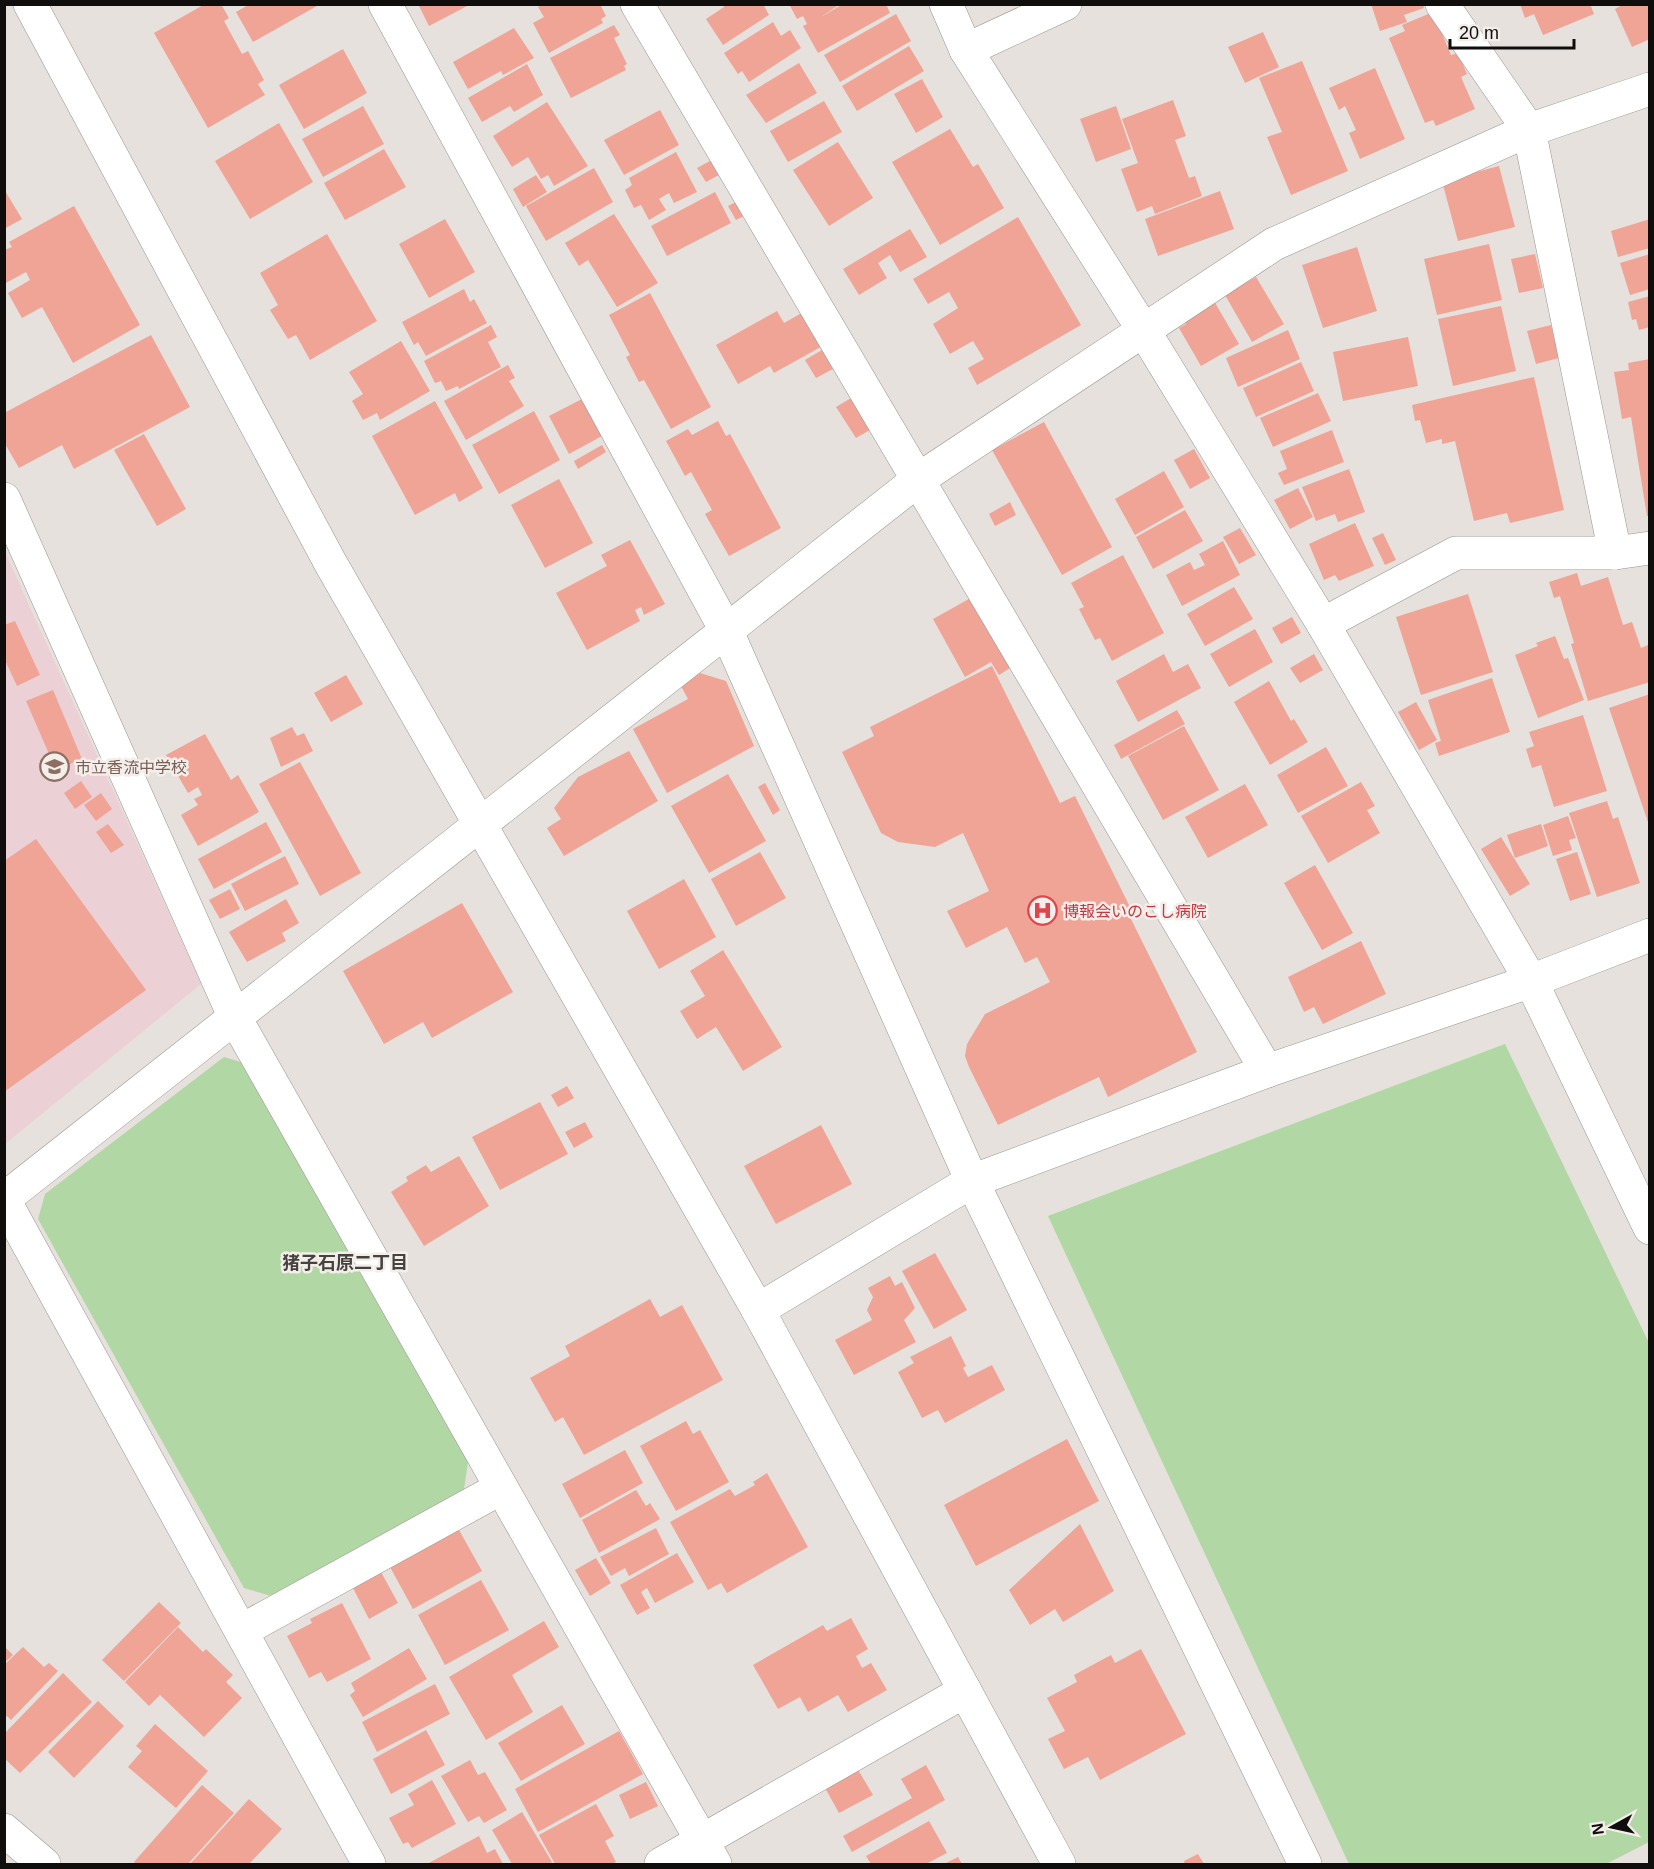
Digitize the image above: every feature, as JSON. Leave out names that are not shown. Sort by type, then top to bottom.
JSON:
[{"type":"street","points":[[30,4],[331,564],[482,824],[758,1310],[1059,1864]]},
{"type":"street","points":[[385,4],[727,632],[972,1181],[1305,1864]]},
{"type":"street","points":[[638,4],[1267,1071]]},
{"type":"street","points":[[946,4],[966,50],[1144,331],[1323,624],[1531,981],[1650,1227]]},
{"type":"street","points":[[966,50],[1065,4]]},
{"type":"street","points":[[1442,4],[1529,130],[1615,553]]},
{"type":"street","points":[[369,1864],[4,1200],[919,479],[1274,244],[1529,130],[1650,89]]},
{"type":"street","points":[[4,499],[235,1018],[708,1853]]},
{"type":"street","points":[[1323,624],[1456,554],[1615,553],[1650,548]]},
{"type":"street","points":[[758,1310],[972,1181],[1267,1071],[1531,981],[1650,935]]},
{"type":"street","points":[[241,1631],[501,1488]]},
{"type":"street","points":[[661,1864],[708,1853],[965,1691]]},
{"type":"street","points":[[4,1830],[44,1864]]},
{"type":"shaded area","name":"市立香流中学校","points":[[4,550],[201,984],[5,1144],[4,1144]]},
{"type":"green space","points":[[1505,1044],[1649,1343],[1649,1842],[1606,1864],[1349,1864],[1048,1216]]},
{"type":"green space","points":[[224,1057],[244,1063],[468,1462],[464,1489],[271,1596],[244,1588],[38,1219],[45,1194]]},
{"type":"building","points":[[205,4],[221,4],[229,18],[224,21],[242,54],[248,51],[264,80],[258,84],[265,95],[208,128],[154,33]]},
{"type":"building","points":[[250,4],[316,4],[317,6],[253,42],[236,12]]},
{"type":"building","points":[[418,4],[471,4],[429,26]]},
{"type":"building","points":[[543,4],[600,4],[606,16],[601,19],[603,23],[549,53],[533,23],[544,17],[538,7]]},
{"type":"building","points":[[723,4],[763,4],[769,15],[723,45],[706,19],[724,7]]},
{"type":"building","points":[[789,4],[840,4],[821,17],[843,4],[886,4],[890,13],[818,53],[803,26],[807,24],[803,16],[797,19]]},
{"type":"building","points":[[1371,4],[1423,4],[1424,8],[1404,15],[1407,22],[1380,31]]},
{"type":"building","points":[[1520,4],[1590,4],[1594,14],[1543,35],[1534,14],[1525,18]]},
{"type":"building","points":[[1624,4],[1648,4],[1650,8],[1650,39],[1632,47],[1615,9]]},
{"type":"building","points":[[1433,12],[1451,55],[1458,53],[1467,74],[1461,77],[1475,109],[1436,126],[1433,120],[1425,123],[1389,38],[1405,31],[1402,25]]},
{"type":"building","points":[[896,14],[911,41],[840,82],[824,55]]},
{"type":"building","points":[[773,22],[781,36],[790,30],[801,48],[749,82],[742,71],[738,74],[724,53]]},
{"type":"building","points":[[614,25],[620,35],[614,38],[627,64],[624,66],[626,70],[571,98],[550,58]]},
{"type":"building","points":[[514,28],[534,58],[503,75],[501,71],[468,89],[453,62]]},
{"type":"building","points":[[1263,32],[1279,67],[1245,83],[1228,47]]},
{"type":"building","points":[[909,46],[924,71],[857,111],[842,86]]},
{"type":"building","points":[[343,49],[367,93],[304,129],[279,85]]},
{"type":"building","points":[[1302,61],[1348,171],[1291,195],[1267,137],[1282,132],[1259,78]]},
{"type":"building","points":[[799,63],[817,93],[766,123],[746,95]]},
{"type":"building","points":[[527,64],[543,95],[514,112],[510,106],[482,122],[468,98]]},
{"type":"building","points":[[1375,68],[1405,139],[1360,159],[1349,133],[1356,130],[1345,106],[1339,110],[1329,88]]},
{"type":"building","points":[[922,79],[943,117],[916,133],[894,94]]},
{"type":"building","points":[[1173,100],[1186,136],[1175,140],[1189,178],[1195,176],[1202,196],[1155,214],[1152,206],[1137,212],[1121,169],[1138,163],[1122,119]]},
{"type":"building","points":[[824,101],[842,132],[788,162],[770,131]]},
{"type":"building","points":[[547,102],[588,166],[554,186],[548,175],[541,179],[528,157],[512,167],[493,136]]},
{"type":"building","points":[[363,106],[384,144],[323,177],[302,139]]},
{"type":"building","points":[[1116,106],[1131,149],[1096,162],[1080,119]]},
{"type":"building","points":[[660,110],[679,145],[624,175],[604,140]]},
{"type":"building","points":[[279,123],[313,182],[250,219],[215,161]]},
{"type":"building","points":[[950,129],[973,167],[978,164],[1004,208],[940,245],[892,162]]},
{"type":"building","points":[[838,142],[873,198],[829,226],[793,170]]},
{"type":"building","points":[[384,149],[406,187],[345,220],[324,183]]},
{"type":"building","points":[[676,152],[697,192],[674,203],[669,193],[659,199],[666,210],[649,220],[641,205],[634,208],[625,190],[632,185],[629,178]]},
{"type":"building","points":[[719,156],[726,171],[706,182],[697,168]]},
{"type":"building","points":[[1499,166],[1515,227],[1458,241],[1442,181]]},
{"type":"building","points":[[594,168],[613,202],[546,241],[526,206]]},
{"type":"building","points":[[536,175],[547,192],[523,207],[513,189]]},
{"type":"building","points":[[4,189],[22,219],[4,229]]},
{"type":"building","points":[[1220,191],[1234,229],[1158,256],[1145,219]]},
{"type":"building","points":[[715,192],[731,223],[667,256],[651,226]]},
{"type":"building","points":[[746,197],[754,211],[736,220],[728,206]]},
{"type":"building","points":[[74,206],[140,325],[73,363],[42,307],[22,318],[8,293],[30,280],[26,272],[4,284],[4,250],[12,247],[9,242]]},
{"type":"building","points":[[614,214],[658,283],[617,307],[588,260],[579,266],[565,243]]},
{"type":"building","points":[[1018,217],[1081,325],[977,385],[968,368],[984,359],[973,341],[950,354],[933,324],[958,308],[949,292],[928,304],[913,279]]},
{"type":"building","points":[[445,219],[475,272],[429,298],[399,244]]},
{"type":"building","points":[[1650,219],[1650,248],[1618,257],[1611,231]]},
{"type":"building","points":[[910,229],[927,257],[900,272],[890,255],[878,263],[887,278],[859,295],[843,269]]},
{"type":"building","points":[[327,234],[377,321],[310,360],[296,335],[288,339],[270,310],[278,305],[260,273]]},
{"type":"building","points":[[1489,244],[1502,300],[1437,315],[1424,259]]},
{"type":"building","points":[[1357,247],[1377,311],[1323,328],[1302,265]]},
{"type":"building","points":[[1535,254],[1543,288],[1519,293],[1511,259]]},
{"type":"building","points":[[1650,254],[1650,289],[1630,295],[1620,263]]},
{"type":"building","points":[[1256,277],[1284,324],[1252,342],[1225,295]]},
{"type":"building","points":[[464,289],[470,302],[474,299],[487,323],[426,356],[418,342],[414,345],[402,322]]},
{"type":"building","points":[[650,293],[711,407],[671,429],[644,380],[639,382],[626,357],[630,355],[609,315]]},
{"type":"building","points":[[1650,296],[1650,327],[1639,330],[1636,319],[1632,320],[1628,302]]},
{"type":"building","points":[[1214,301],[1239,344],[1201,366],[1179,328],[1186,324],[1183,319]]},
{"type":"building","points":[[1501,306],[1516,371],[1453,386],[1438,319]]},
{"type":"building","points":[[807,310],[826,344],[774,373],[770,366],[738,384],[716,345],[777,311],[784,323]]},
{"type":"building","points":[[491,325],[497,337],[488,342],[501,367],[459,389],[458,386],[446,391],[441,381],[435,383],[424,361]]},
{"type":"building","points":[[1551,325],[1559,358],[1536,364],[1527,331]]},
{"type":"building","points":[[1288,330],[1300,359],[1238,387],[1226,358]]},
{"type":"building","points":[[151,335],[190,407],[74,469],[62,445],[19,468],[4,442],[4,413]]},
{"type":"building","points":[[1408,337],[1418,386],[1343,401],[1333,352]]},
{"type":"building","points":[[401,341],[430,391],[380,420],[377,413],[363,420],[352,401],[363,394],[349,372]]},
{"type":"building","points":[[822,350],[833,369],[816,378],[805,360]]},
{"type":"building","points":[[1650,359],[1650,516],[1647,516],[1631,417],[1622,419],[1614,372],[1629,370],[1628,363]]},
{"type":"building","points":[[1301,362],[1314,391],[1256,417],[1243,388]]},
{"type":"building","points":[[508,365],[515,378],[509,381],[524,406],[466,440],[444,401]]},
{"type":"building","points":[[1534,377],[1564,510],[1510,523],[1507,513],[1474,521],[1455,441],[1442,444],[1442,439],[1426,443],[1420,420],[1415,421],[1412,405]]},
{"type":"building","points":[[863,391],[882,423],[856,438],[836,407]]},
{"type":"building","points":[[1318,393],[1331,421],[1273,447],[1260,418]]},
{"type":"building","points":[[582,399],[602,436],[569,454],[549,416]]},
{"type":"building","points":[[435,401],[483,488],[459,502],[455,493],[415,515],[372,436]]},
{"type":"building","points":[[534,411],[560,460],[499,494],[472,445]]},
{"type":"building","points":[[718,421],[726,436],[730,434],[781,528],[729,556],[705,514],[712,510],[691,472],[685,476],[666,441],[688,429],[692,435]]},
{"type":"building","points":[[1044,422],[1112,547],[1062,575],[992,450]]},
{"type":"building","points":[[1332,430],[1344,462],[1284,485],[1278,473],[1287,469],[1280,451]]},
{"type":"building","points":[[144,434],[186,509],[157,526],[114,450]]},
{"type":"building","points":[[602,445],[606,452],[578,469],[574,461]]},
{"type":"building","points":[[1194,449],[1210,478],[1190,489],[1174,460]]},
{"type":"building","points":[[1349,469],[1365,512],[1338,522],[1335,514],[1316,521],[1302,487]]},
{"type":"building","points":[[1164,471],[1184,507],[1135,535],[1115,499]]},
{"type":"building","points":[[559,479],[593,543],[545,568],[511,505]]},
{"type":"building","points":[[1298,488],[1313,517],[1290,529],[1274,500]]},
{"type":"building","points":[[1010,502],[1016,515],[995,526],[989,514]]},
{"type":"building","points":[[1185,510],[1203,541],[1153,569],[1136,537]]},
{"type":"building","points":[[1355,523],[1374,566],[1339,581],[1335,575],[1324,580],[1309,544]]},
{"type":"building","points":[[1240,528],[1256,555],[1239,564],[1223,537]]},
{"type":"building","points":[[1383,533],[1396,560],[1385,565],[1372,538]]},
{"type":"building","points":[[630,540],[665,604],[644,615],[641,607],[635,610],[640,621],[587,650],[556,593],[607,566],[601,555]]},
{"type":"building","points":[[1223,541],[1240,575],[1182,606],[1166,575],[1190,562],[1194,570],[1205,565],[1199,554]]},
{"type":"building","points":[[1123,555],[1164,633],[1112,661],[1100,638],[1095,640],[1079,609],[1084,607],[1071,583]]},
{"type":"building","points":[[1577,573],[1581,586],[1608,577],[1623,625],[1632,622],[1641,648],[1648,645],[1650,682],[1588,701],[1560,596],[1554,598],[1549,582]]},
{"type":"building","points":[[1234,587],[1253,619],[1205,646],[1187,614]]},
{"type":"building","points":[[1468,594],[1493,672],[1421,695],[1396,617]]},
{"type":"building","points":[[976,595],[1015,665],[999,675],[991,662],[965,677],[933,619]]},
{"type":"building","points":[[1292,617],[1301,633],[1281,644],[1272,628]]},
{"type":"building","points":[[15,621],[40,675],[17,686],[4,658],[4,625]]},
{"type":"building","points":[[1255,629],[1273,662],[1229,687],[1210,654]]},
{"type":"building","points":[[1555,636],[1564,659],[1568,658],[1584,700],[1538,718],[1515,655],[1538,646],[1536,643]]},
{"type":"building","points":[[1164,654],[1173,672],[1188,664],[1201,688],[1138,722],[1116,681]]},
{"type":"building","points":[[1314,654],[1323,670],[1300,683],[1290,668]]},
{"type":"building","points":[[992,666],[1060,803],[1075,796],[1131,909],[1127,911],[1197,1052],[1108,1097],[1099,1077],[998,1125],[969,1067],[965,1056],[967,1044],[985,1014],[1050,982],[1037,957],[1025,963],[1007,927],[966,948],[947,911],[989,891],[963,833],[935,847],[898,842],[881,833],[842,752],[874,736],[870,727]]},
{"type":"building","points":[[700,673],[726,681],[754,746],[667,793],[633,729],[688,699],[681,686]]},
{"type":"building","points":[[346,675],[363,704],[331,722],[314,693]]},
{"type":"building","points":[[1492,678],[1510,732],[1439,756],[1435,743],[1441,741],[1428,700]]},
{"type":"building","points":[[1269,681],[1291,721],[1294,719],[1308,742],[1270,765],[1234,702]]},
{"type":"building","points":[[53,690],[82,759],[56,770],[26,701]]},
{"type":"building","points":[[1650,694],[1650,825],[1649,825],[1609,708]]},
{"type":"building","points":[[1416,702],[1437,740],[1419,750],[1398,712]]},
{"type":"building","points":[[1177,710],[1185,724],[1121,759],[1114,745]]},
{"type":"building","points":[[1583,715],[1607,791],[1554,807],[1541,765],[1532,768],[1526,749],[1534,746],[1529,732]]},
{"type":"building","points":[[1184,726],[1219,790],[1163,820],[1128,756]]},
{"type":"building","points":[[292,727],[297,736],[304,733],[313,751],[281,767],[270,738]]},
{"type":"building","points":[[205,734],[231,780],[238,775],[259,812],[198,846],[181,815],[198,805],[194,799],[202,795],[198,787],[188,793],[166,755]]},
{"type":"building","points":[[1326,747],[1348,786],[1298,813],[1277,775]]},
{"type":"building","points":[[629,751],[658,801],[564,856],[547,828],[561,819],[554,808],[578,777]]},
{"type":"building","points":[[300,762],[361,873],[320,896],[259,784]]},
{"type":"building","points":[[728,774],[766,841],[709,873],[671,806]]},
{"type":"building","points":[[81,781],[92,797],[75,809],[64,793]]},
{"type":"building","points":[[1361,782],[1375,806],[1367,810],[1380,833],[1328,863],[1301,816]]},
{"type":"building","points":[[765,783],[780,810],[773,815],[758,787]]},
{"type":"building","points":[[1245,784],[1268,825],[1208,858],[1185,817]]},
{"type":"building","points":[[101,793],[112,809],[96,821],[84,805]]},
{"type":"building","points":[[1607,801],[1613,819],[1618,817],[1640,883],[1597,897],[1569,813]]},
{"type":"building","points":[[1568,816],[1576,838],[1569,840],[1572,850],[1553,856],[1543,825]]},
{"type":"building","points":[[266,822],[282,852],[214,889],[198,859]]},
{"type":"building","points":[[108,824],[124,845],[111,853],[96,832]]},
{"type":"building","points":[[1541,824],[1548,846],[1515,858],[1507,835]]},
{"type":"building","points":[[1501,837],[1530,884],[1510,896],[1481,849]]},
{"type":"building","points":[[36,839],[146,990],[4,1092],[4,861]]},
{"type":"building","points":[[760,852],[786,898],[736,926],[711,879]]},
{"type":"building","points":[[1577,852],[1591,894],[1570,901],[1556,859]]},
{"type":"building","points":[[285,856],[299,884],[245,911],[231,884]]},
{"type":"building","points":[[1315,865],[1353,933],[1322,950],[1284,883]]},
{"type":"building","points":[[684,879],[716,937],[659,969],[627,911]]},
{"type":"building","points":[[230,889],[240,909],[220,919],[209,900]]},
{"type":"building","points":[[286,899],[299,923],[282,933],[286,941],[247,962],[229,932]]},
{"type":"building","points":[[462,903],[513,992],[432,1038],[423,1022],[384,1044],[343,971]]},
{"type":"building","points":[[1361,941],[1386,994],[1323,1024],[1314,1007],[1304,1012],[1288,977]]},
{"type":"building","points":[[723,950],[782,1047],[743,1071],[716,1027],[697,1039],[680,1011],[705,996],[690,971]]},
{"type":"building","points":[[567,1086],[574,1098],[558,1107],[551,1095]]},
{"type":"building","points":[[540,1102],[568,1154],[500,1190],[472,1137]]},
{"type":"building","points":[[585,1122],[593,1137],[574,1148],[565,1132]]},
{"type":"building","points":[[821,1125],[852,1184],[776,1224],[744,1166]]},
{"type":"building","points":[[459,1156],[489,1206],[424,1246],[391,1192],[408,1181],[406,1177],[426,1165],[431,1172]]},
{"type":"building","points":[[935,1253],[967,1310],[934,1329],[902,1271]]},
{"type":"building","points":[[890,1276],[895,1286],[902,1282],[915,1308],[904,1320],[916,1342],[854,1375],[835,1340],[872,1320],[867,1310],[873,1297],[868,1288]]},
{"type":"building","points":[[650,1299],[660,1317],[682,1305],[723,1380],[584,1455],[563,1417],[555,1422],[530,1378],[570,1356],[565,1346]]},
{"type":"building","points":[[951,1336],[966,1366],[963,1368],[968,1377],[992,1365],[1005,1390],[945,1423],[938,1410],[922,1418],[898,1372],[914,1363],[910,1357]]},
{"type":"building","points":[[686,1421],[693,1434],[700,1430],[729,1482],[676,1511],[640,1446]]},
{"type":"building","points":[[1067,1439],[1099,1501],[976,1566],[944,1505]]},
{"type":"building","points":[[625,1450],[643,1483],[580,1518],[562,1484]]},
{"type":"building","points":[[767,1473],[808,1547],[727,1593],[721,1583],[708,1590],[670,1522],[730,1489],[735,1496],[755,1485],[753,1482]]},
{"type":"building","points":[[636,1490],[646,1506],[650,1503],[660,1519],[599,1553],[582,1520]]},
{"type":"building","points":[[1080,1524],[1114,1591],[1063,1622],[1055,1609],[1030,1625],[1009,1590]]},
{"type":"building","points":[[656,1528],[669,1554],[629,1576],[625,1568],[611,1576],[600,1557]]},
{"type":"building","points":[[459,1530],[482,1571],[413,1609],[390,1567]]},
{"type":"building","points":[[677,1553],[694,1582],[655,1603],[647,1588],[641,1592],[650,1608],[637,1615],[620,1585]]},
{"type":"building","points":[[596,1558],[611,1583],[590,1596],[575,1570]]},
{"type":"building","points":[[381,1572],[398,1603],[369,1619],[353,1588]]},
{"type":"building","points":[[481,1580],[509,1630],[445,1665],[418,1615]]},
{"type":"building","points":[[159,1602],[181,1623],[124,1681],[102,1660]]},
{"type":"building","points":[[342,1603],[371,1659],[327,1682],[321,1672],[309,1678],[287,1636],[312,1623],[310,1619]]},
{"type":"building","points":[[851,1618],[868,1649],[856,1656],[862,1668],[871,1663],[887,1690],[848,1712],[838,1695],[808,1712],[800,1697],[778,1709],[753,1665],[823,1625],[827,1631]]},
{"type":"building","points":[[544,1621],[559,1647],[512,1675],[533,1712],[486,1740],[449,1677]]},
{"type":"building","points":[[178,1627],[203,1652],[206,1649],[233,1675],[226,1682],[242,1698],[204,1737],[160,1695],[149,1706],[125,1682]]},
{"type":"building","points":[[4,1646],[13,1655],[4,1663]]},
{"type":"building","points":[[23,1647],[44,1667],[49,1663],[58,1671],[11,1720],[7,1716],[4,1718],[4,1665]]},
{"type":"building","points":[[409,1648],[427,1679],[363,1717],[350,1695],[355,1691],[351,1683]]},
{"type":"building","points":[[1141,1649],[1186,1734],[1100,1780],[1088,1757],[1064,1769],[1048,1739],[1065,1731],[1047,1698],[1077,1682],[1074,1675],[1111,1655],[1115,1663]]},
{"type":"building","points":[[63,1673],[92,1702],[20,1773],[4,1758],[4,1734]]},
{"type":"building","points":[[435,1684],[450,1714],[377,1752],[362,1722]]},
{"type":"building","points":[[98,1701],[124,1726],[74,1778],[48,1752]]},
{"type":"building","points":[[562,1705],[585,1744],[521,1781],[498,1743]]},
{"type":"building","points":[[155,1724],[208,1771],[176,1808],[128,1767],[142,1751],[136,1746]]},
{"type":"building","points":[[426,1730],[445,1765],[391,1794],[373,1759]]},
{"type":"building","points":[[619,1731],[643,1774],[538,1832],[515,1789]]},
{"type":"building","points":[[470,1760],[478,1775],[485,1772],[507,1810],[484,1823],[479,1816],[468,1822],[441,1776]]},
{"type":"building","points":[[926,1765],[945,1800],[852,1852],[843,1836],[912,1798],[901,1779]]},
{"type":"building","points":[[857,1768],[873,1795],[839,1813],[824,1786]]},
{"type":"building","points":[[432,1780],[456,1824],[412,1848],[408,1842],[403,1844],[389,1818],[414,1805],[408,1794]]},
{"type":"building","points":[[646,1782],[658,1806],[630,1819],[619,1795]]},
{"type":"building","points":[[202,1785],[234,1813],[188,1864],[137,1864],[134,1862]]},
{"type":"building","points":[[249,1799],[282,1829],[249,1864],[190,1864]]},
{"type":"building","points":[[596,1804],[614,1836],[605,1841],[616,1862],[611,1864],[555,1864],[539,1835]]},
{"type":"building","points":[[522,1812],[552,1862],[512,1864],[492,1830]]},
{"type":"building","points":[[929,1821],[947,1853],[926,1864],[871,1864],[866,1856]]},
{"type":"building","points":[[479,1836],[487,1853],[495,1849],[503,1864],[427,1864]]},
{"type":"building","points":[[1198,1854],[1204,1864],[1185,1864],[1184,1861]]},
{"type":"building","points":[[958,1857],[962,1864],[944,1864]]},
{"type":"place","name":"市立香流中学校","points":[[54,767]]},
{"type":"place","name":"博報会いのこし病院","points":[[1042,911]]},
{"type":"district","name":"猪子石原二丁目","points":[[345,1263]]}]
